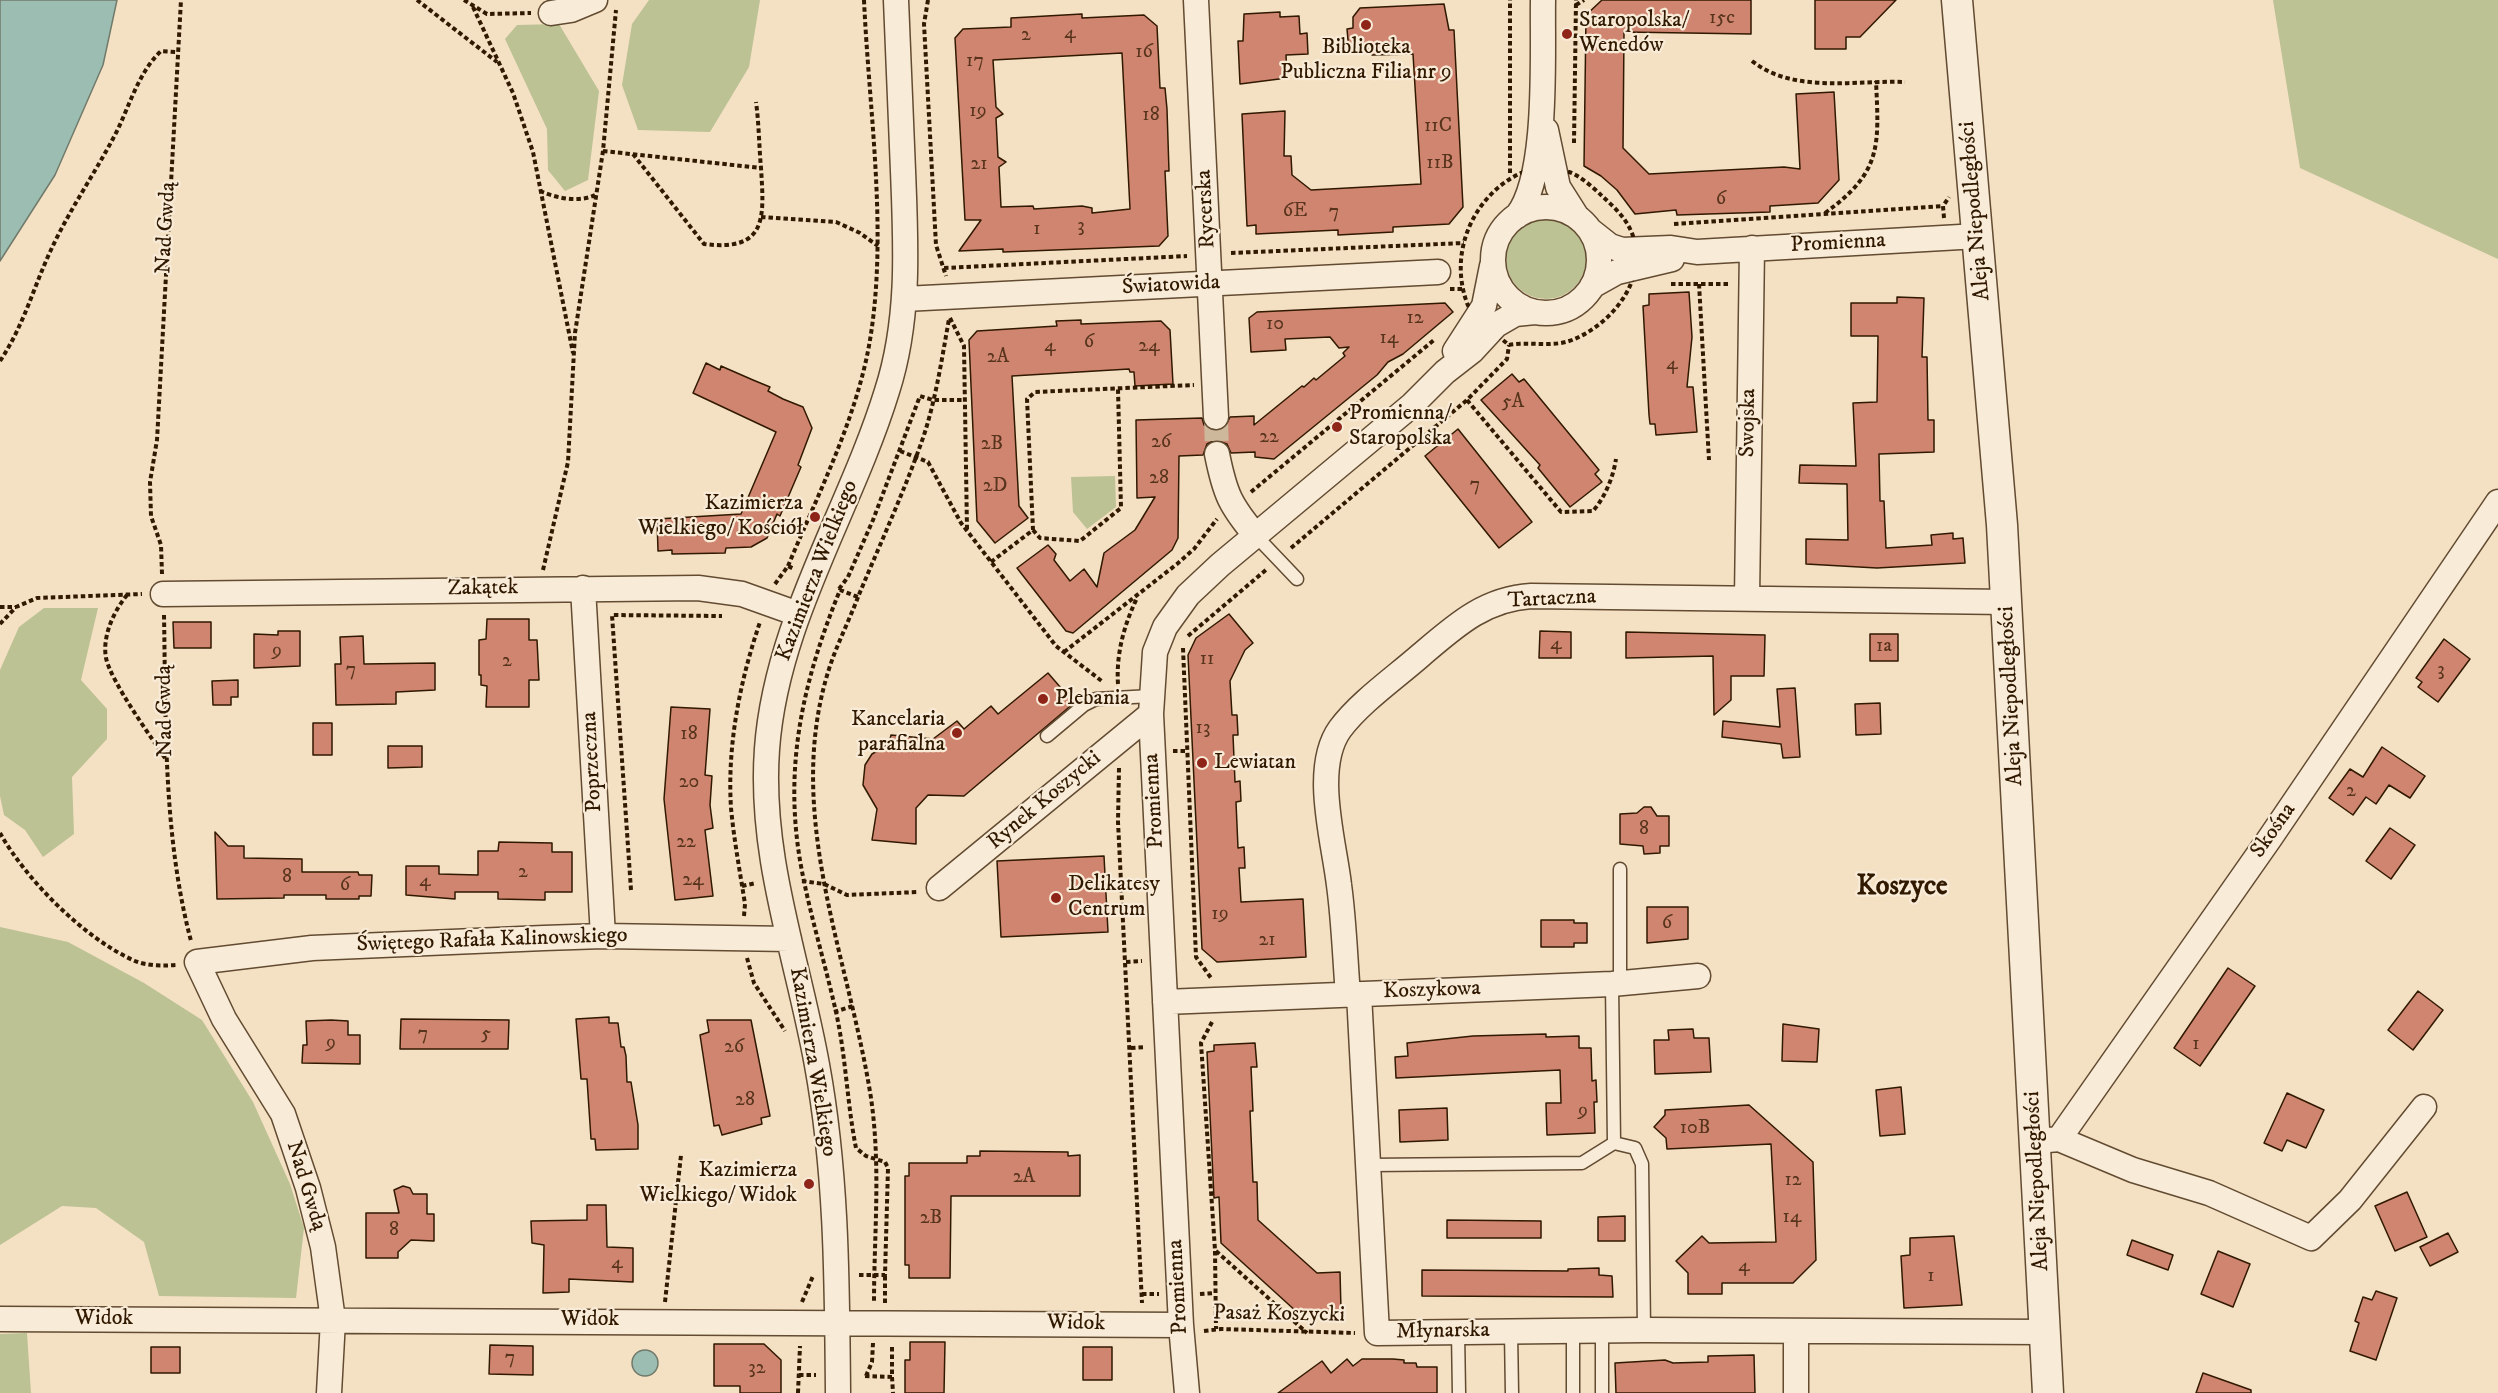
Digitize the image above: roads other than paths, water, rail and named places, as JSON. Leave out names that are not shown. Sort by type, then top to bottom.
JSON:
[{"type":"street","name":"Kazimierza Wielkiego","points":[[838,1393],[836,1211],[824,1105],[809,1024],[769,846],[766,760],[778,677],[798,615],[888,390],[900,333],[906,246],[896,0]]},
{"type":"street","name":"Rycerska","points":[[1196,0],[1216,417]]},
{"type":"street","points":[[1543,0],[1542,107],[1558,171],[1563,198],[1584,224],[1599,259],[1592,286],[1586,296],[1568,309],[1557,312],[1535,312],[1514,303],[1506,296],[1495,276],[1493,265],[1498,237],[1517,216],[1530,193],[1558,171]]},
{"type":"street","name":"Aleja Niepodległości","points":[[1957,0],[1978,236],[2048,1140],[2045,1332],[2048,1393]]},
{"type":"street","points":[[551,13],[606,3]]},
{"type":"street","points":[[1517,216],[1536,208],[1558,208],[1584,224]]},
{"type":"street","name":"Promienna","points":[[1584,224],[1610,246],[1634,243],[1697,252],[1978,236]]},
{"type":"street","name":"Promienna","points":[[1592,286],[1617,272],[1634,243]]},
{"type":"street","name":"Swojska","points":[[1748,598],[1752,248]]},
{"type":"street","name":"Promienna","points":[[1187,1393],[1181,1329],[1151,705],[1155,652],[1172,616],[1220,565],[1412,405],[1445,372],[1472,351],[1482,323],[1493,265]]},
{"type":"street","name":"Światowida","points":[[904,299],[949,308],[1211,284],[1438,272]]},
{"type":"street","name":"Promienna","points":[[1482,323],[1535,312]]},
{"type":"street","points":[[1216,454],[1224,490],[1231,506],[1256,536]]},
{"type":"street","name":"Skośna","points":[[2048,1140],[2270,838],[2498,502]]},
{"type":"street","name":"Zakątek","points":[[163,594],[539,588],[723,589],[798,615]]},
{"type":"street","name":"Poprzeczna","points":[[583,588],[603,936]]},
{"type":"street","name":"Tartaczna","points":[[1353,994],[1326,787],[1332,749],[1340,729],[1347,722],[1464,619],[1503,601],[1531,596],[2007,602]]},
{"type":"street","name":"Rynek Koszycki","points":[[939,888],[1125,735],[1151,705]]},
{"type":"street","name":"Świętego Rafała Kalinowskiego","points":[[197,962],[312,948],[603,936],[789,939]]},
{"type":"street","name":"Nad Gwdą","points":[[197,962],[224,1019],[283,1114],[308,1188],[323,1247],[333,1320],[328,1393]]},
{"type":"street","name":"Koszykowa","points":[[1165,1002],[1616,984],[1698,976]]},
{"type":"street","name":"Młynarska","points":[[1353,994],[1369,1165],[1377,1333],[1602,1330],[2045,1332]]},
{"type":"street","points":[[2048,1140],[2133,1170],[2209,1192],[2311,1238],[2350,1200],[2424,1107]]},
{"type":"street","name":"Widok","points":[[0,1319],[838,1322],[1143,1325],[1181,1329]]},
{"type":"street","points":[[1796,1332],[1796,1393]]},
{"type":"lane","points":[[1256,536],[1297,579]]},
{"type":"lane","points":[[1047,736],[1088,702],[1101,698],[1119,696],[1151,705]]},
{"type":"lane","points":[[1614,1143],[1620,869]]},
{"type":"lane","points":[[1369,1165],[1582,1163],[1614,1143],[1635,1148],[1642,1164],[1644,1330]]},
{"type":"lane","points":[[1602,1330],[1602,1393]]},
{"type":"lane","points":[[1573,1331],[1573,1393]]},
{"type":"lane","points":[[1458,1332],[1459,1393]]},
{"type":"lane","points":[[1511,1332],[1512,1393]]},
{"type":"water","points":[[0,0],[117,0],[103,65],[55,175],[0,261]]},
{"type":"water","points":[[645,1350],[654,1354],[658,1363],[654,1372],[645,1376],[636,1372],[632,1363],[636,1354]]},
{"type":"tunnel","points":[[1216,417],[1217,454]]},
{"type":"place","name":"Biblioteka Publiczna Filia nr 9","points":[[1366,25]]},
{"type":"place","name":"Staropolska/ Wenedów","points":[[1567,34]]},
{"type":"place","name":"Promienna/ Staropolska","points":[[1337,427]]},
{"type":"place","name":"Kazimierza Wielkiego/ Kościół","points":[[815,517]]},
{"type":"place","name":"Plebania","points":[[1043,699]]},
{"type":"place","name":"Kancelaria parafialna","points":[[957,733]]},
{"type":"place","name":"Lewiatan","points":[[1202,763]]},
{"type":"place","name":"Delikatesy Centrum","points":[[1056,898]]},
{"type":"place","name":"Kazimierza Wielkiego/ Widok","points":[[809,1184]]},
{"type":"district","name":"Koszyce","points":[[1902,888]]}]
